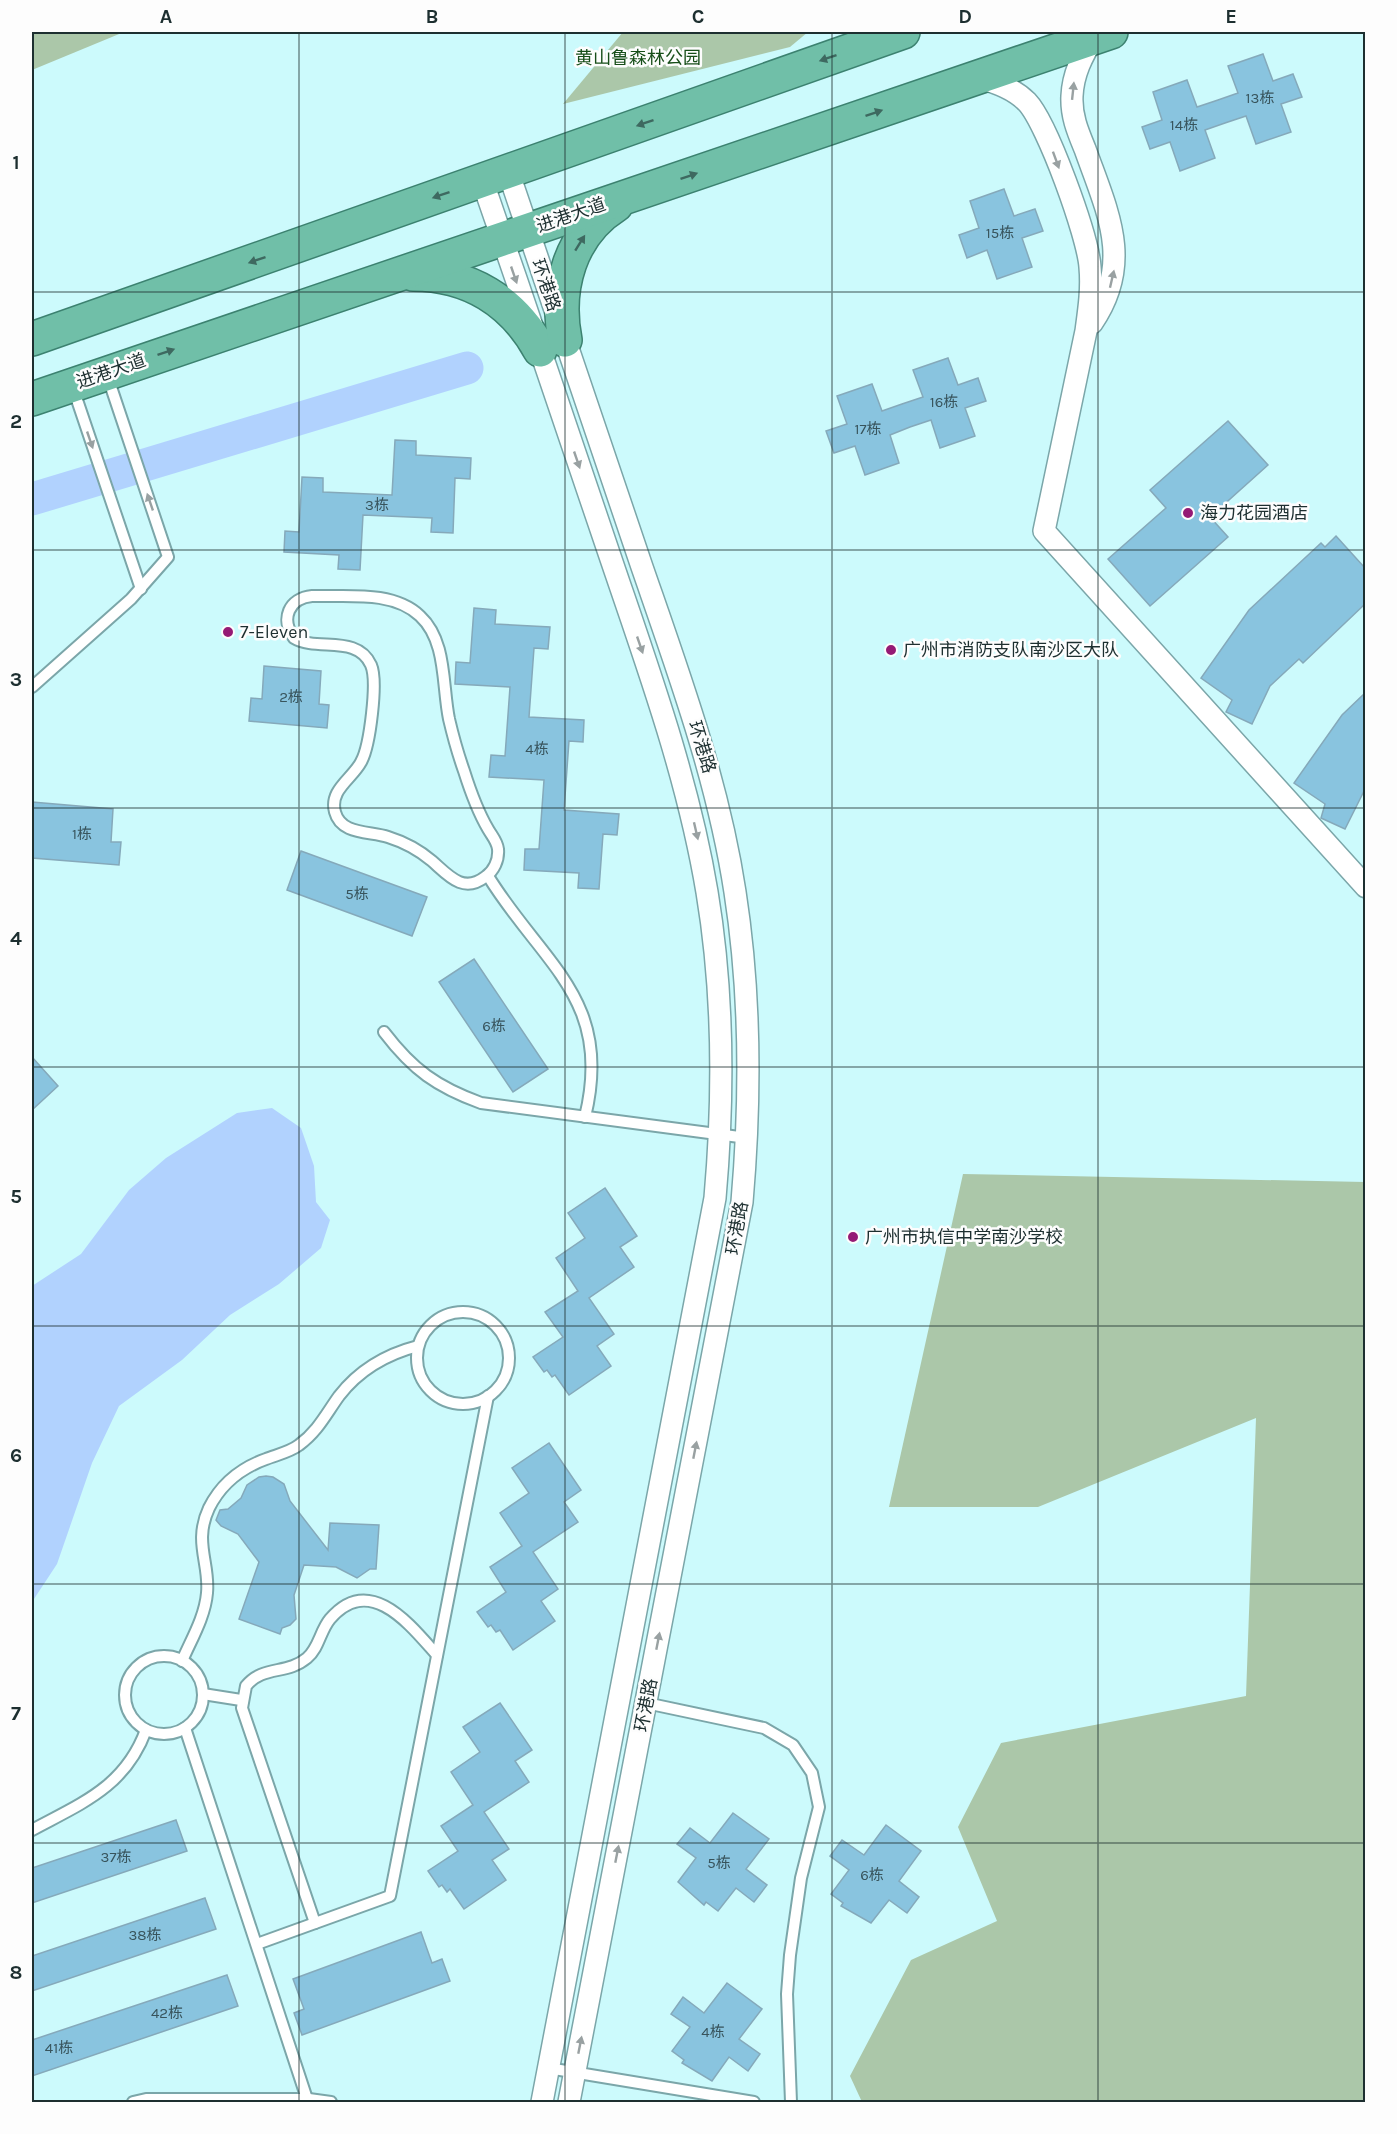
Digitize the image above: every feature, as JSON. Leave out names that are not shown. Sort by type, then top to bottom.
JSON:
[{"type":"highway","points":[[32,339],[903,32]]},
{"type":"highway","name":"进港大道","points":[[32,399],[1103,34]]},
{"type":"highway","points":[[556,357],[564,280],[572,257],[600,218],[626,198],[641,192]]},
{"type":"highway","points":[[378,280],[412,274],[428,274],[462,280],[477,286],[493,295],[520,319],[556,357]]},
{"type":"street","points":[[1086,331],[1109,290],[1114,267],[1115,244],[1111,221],[1073,118],[1072,97],[1075,75],[1083,55],[1103,34]]},
{"type":"street","points":[[978,78],[1011,89],[1037,113],[1083,232],[1090,264],[1091,298],[1086,331],[1044,531],[1365,887]]},
{"type":"street","name":"环港路","points":[[495,176],[556,357],[687,794],[704,874],[714,944],[722,1046],[720,1135],[715,1198],[542,2103]]},
{"type":"street","name":"环港路","points":[[556,357],[699,737],[725,838],[740,931],[749,1045],[747,1138],[742,1202],[569,2103]]},
{"type":"lane","points":[[32,687],[141,589],[168,557],[106,372]]},
{"type":"lane","points":[[72,384],[141,589]]},
{"type":"lane","points":[[312,596],[384,599],[409,608],[429,625],[439,649],[444,691],[456,748],[476,803],[498,848],[498,858],[488,876],[469,884],[459,883],[410,846],[387,836],[353,830],[343,825],[336,817],[333,806],[335,795],[356,770],[369,741],[374,676],[365,656],[356,649],[345,645],[309,644],[294,638],[286,623],[290,607],[296,601],[312,596]]},
{"type":"lane","points":[[488,876],[518,921],[562,974],[582,1012],[592,1053],[591,1086],[585,1117]]},
{"type":"lane","points":[[384,1032],[410,1063],[426,1077],[452,1093],[481,1104],[747,1138]]},
{"type":"lane","points":[[469,1313],[490,1321],[504,1338],[509,1359],[503,1380],[488,1396],[467,1404],[456,1404],[436,1395],[422,1379],[418,1368],[418,1346],[429,1327],[447,1315],[469,1313]]},
{"type":"lane","points":[[182,1661],[206,1606],[208,1590],[201,1552],[202,1530],[208,1510],[219,1491],[234,1475],[252,1464],[296,1448],[316,1432],[339,1396],[365,1371],[390,1355],[418,1346]]},
{"type":"lane","points":[[257,1944],[390,1896],[488,1396]]},
{"type":"lane","points":[[315,1923],[241,1701],[251,1679],[264,1671],[290,1668],[306,1659],[317,1645],[331,1618],[339,1611],[358,1603],[380,1603],[390,1607],[406,1620],[437,1655]]},
{"type":"lane","points":[[162,1657],[182,1661],[196,1675],[202,1694],[198,1713],[184,1728],[165,1734],[146,1730],[131,1716],[125,1697],[129,1678],[143,1663],[162,1657]]},
{"type":"lane","points":[[202,1694],[241,1701]]},
{"type":"lane","points":[[646,1703],[764,1728],[793,1746],[812,1773],[819,1807],[801,1878],[789,1955],[787,1994],[791,2103]]},
{"type":"lane","points":[[184,1728],[309,2101]]},
{"type":"lane","points":[[32,1830],[85,1801],[112,1783],[132,1759],[146,1730]]},
{"type":"lane","points":[[548,2068],[754,2103]]},
{"type":"lane","points":[[133,2103],[146,2099],[331,2103]]},
{"type":"green space","points":[[32,32],[124,32],[32,70]]},
{"type":"green space","name":"黄山鲁森林公园","points":[[623,32],[808,32],[790,47],[563,104]]},
{"type":"green space","points":[[963,1174],[1365,1182],[1365,2102],[862,2102],[850,2076],[911,1960],[997,1921],[958,1827],[1001,1743],[1246,1696],[1256,1418],[1038,1507],[889,1507]]},
{"type":"water","points":[[272,1108],[301,1128],[314,1166],[316,1202],[330,1220],[321,1248],[279,1284],[230,1315],[182,1360],[119,1406],[92,1463],[57,1564],[32,1602],[32,1286],[81,1254],[129,1190],[166,1158],[237,1113]]},
{"type":"building","points":[[1263,54],[1273,81],[1293,74],[1302,97],[1281,104],[1291,132],[1256,144],[1246,116],[1205,130],[1215,158],[1180,171],[1170,142],[1150,149],[1142,127],[1162,120],[1153,92],[1187,80],[1197,107],[1218,100],[1238,93],[1228,66]]},
{"type":"building","points":[[1004,189],[1014,216],[1035,209],[1043,231],[1022,238],[1032,267],[997,279],[987,250],[967,258],[959,235],[979,228],[970,201]]},
{"type":"building","points":[[948,358],[958,385],[978,378],[986,401],[965,408],[975,436],[940,448],[931,420],[910,427],[890,435],[899,463],[865,475],[855,446],[834,453],[826,431],[847,424],[837,396],[872,384],[882,411],[923,397],[913,370]]},
{"type":"building","name":"海力花园酒店","points":[[1228,421],[1268,465],[1210,517],[1228,537],[1150,606],[1108,559],[1166,508],[1150,490]]},
{"type":"building","points":[[395,440],[416,441],[416,455],[471,458],[470,479],[455,478],[453,533],[431,532],[432,518],[363,515],[360,570],[338,569],[339,555],[284,552],[285,531],[299,532],[302,477],[323,478],[323,492],[392,495]]},
{"type":"building","points":[[1336,536],[1365,568],[1365,604],[1303,663],[1299,659],[1270,686],[1252,724],[1226,712],[1232,700],[1201,678],[1249,610],[1321,543],[1325,547]]},
{"type":"building","points":[[474,608],[496,610],[495,624],[550,627],[548,649],[534,648],[529,717],[584,720],[583,742],[569,741],[564,810],[619,814],[617,835],[603,834],[599,889],[578,888],[579,873],[524,870],[525,849],[539,849],[544,780],[489,777],[491,755],[505,756],[510,687],[455,684],[456,662],[470,663]]},
{"type":"building","points":[[264,666],[321,671],[319,704],[329,705],[327,728],[249,721],[251,698],[262,699]]},
{"type":"building","points":[[1365,693],[1365,789],[1345,829],[1321,818],[1325,804],[1294,783],[1342,715]]},
{"type":"building","points":[[32,802],[113,809],[111,842],[121,842],[119,865],[32,858]]},
{"type":"building","points":[[301,851],[427,897],[412,936],[287,890]]},
{"type":"building","points":[[474,959],[548,1069],[513,1092],[439,982]]},
{"type":"building","points":[[32,1057],[58,1086],[32,1110]]},
{"type":"building","points":[[605,1188],[637,1236],[620,1247],[634,1267],[589,1298],[614,1334],[597,1346],[611,1366],[569,1395],[555,1375],[552,1377],[547,1370],[544,1372],[533,1357],[563,1337],[545,1312],[578,1291],[556,1258],[585,1238],[568,1213]]},
{"type":"building","points":[[549,1443],[581,1490],[564,1502],[578,1522],[533,1552],[558,1589],[541,1601],[555,1621],[513,1650],[500,1630],[496,1632],[491,1625],[488,1627],[477,1612],[506,1592],[490,1567],[522,1546],[500,1513],[529,1493],[512,1468]]},
{"type":"building","points":[[259,1477],[273,1477],[284,1484],[290,1501],[328,1550],[330,1523],[379,1525],[376,1569],[370,1569],[357,1578],[336,1567],[304,1565],[294,1595],[296,1619],[290,1625],[282,1628],[280,1634],[239,1619],[259,1562],[238,1534],[221,1526],[216,1520],[220,1510],[228,1509],[241,1498],[247,1485]]},
{"type":"building","points":[[500,1703],[532,1750],[515,1761],[529,1782],[484,1812],[509,1849],[492,1860],[506,1880],[464,1909],[450,1889],[447,1892],[442,1885],[439,1887],[428,1871],[458,1851],[441,1826],[473,1805],[451,1772],[480,1752],[463,1727]]},
{"type":"building","points":[[733,1813],[769,1839],[746,1869],[767,1885],[754,1902],[736,1888],[718,1911],[706,1902],[704,1905],[678,1882],[696,1858],[677,1844],[690,1828],[710,1843]]},
{"type":"building","points":[[176,1820],[187,1851],[32,1903],[32,1868]]},
{"type":"building","points":[[886,1825],[921,1851],[899,1881],[919,1897],[907,1913],[889,1900],[871,1923],[841,1906],[843,1903],[831,1894],[849,1870],[830,1856],[842,1840],[864,1855]]},
{"type":"building","points":[[205,1898],[216,1929],[32,1991],[32,1956]]},
{"type":"building","points":[[421,1932],[432,1963],[442,1959],[450,1981],[302,2035],[294,2013],[304,2009],[293,1979]]},
{"type":"building","points":[[227,1975],[238,2006],[32,2076],[32,2040]]},
{"type":"building","points":[[727,1983],[762,2009],[739,2039],[760,2054],[748,2071],[729,2057],[712,2081],[682,2063],[684,2060],[672,2051],[690,2027],[671,2014],[683,1997],[704,2013]]},
{"type":"waterway","points":[[32,499],[467,368]]},
{"type":"place","name":"海力花园酒店","points":[[1188,513]]},
{"type":"place","name":"7-Eleven","points":[[228,632]]},
{"type":"place","name":"广州市消防支队南沙区大队","points":[[891,650]]},
{"type":"place","name":"广州市执信中学南沙学校","points":[[853,1237]]}]
